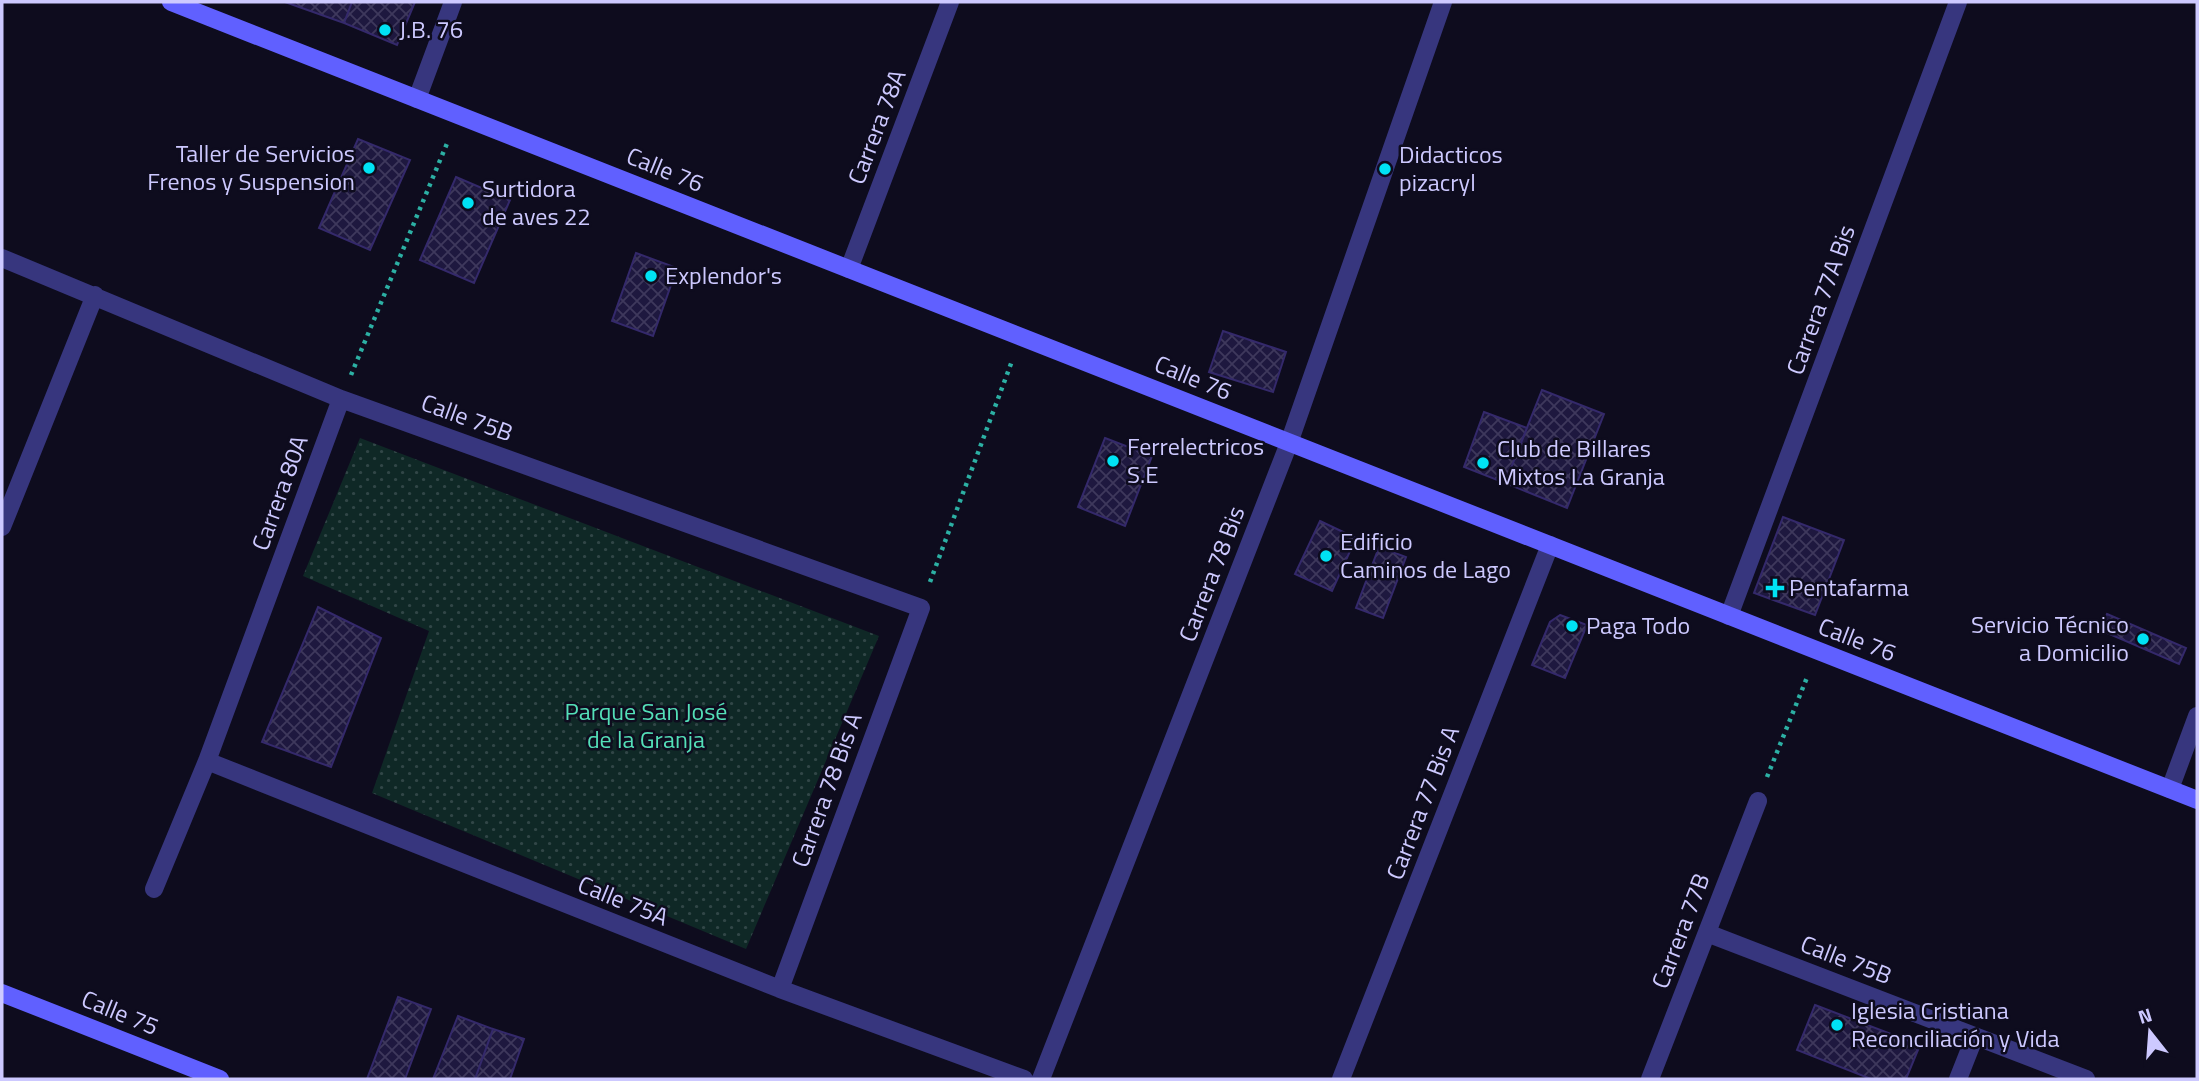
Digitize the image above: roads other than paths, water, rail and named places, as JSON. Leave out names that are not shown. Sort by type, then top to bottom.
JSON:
[{"type":"street","name":"Calle 76","points":[[171,2],[2197,800]]},
{"type":"street","points":[[417,99],[453,2]]},
{"type":"street","name":"Carrera 78A","points":[[849,269],[950,2]]},
{"type":"street","name":"Carrera 78 Bis","points":[[1041,1079],[1289,443],[1443,2]]},
{"type":"street","name":"Carrera 77A Bis","points":[[1729,616],[1958,2]]},
{"type":"street","name":"Calle 75B","points":[[2,258],[341,399],[921,608]]},
{"type":"street","points":[[2,527],[95,295]]},
{"type":"street","name":"Carrera 80A","points":[[154,889],[207,761],[341,399]]},
{"type":"street","name":"Carrera 77 Bis A","points":[[1341,1079],[1550,545]]},
{"type":"street","name":"Carrera 78 Bis A","points":[[780,989],[921,608]]},
{"type":"street","points":[[2170,789],[2197,716]]},
{"type":"street","name":"Calle 75A","points":[[207,761],[780,989],[1024,1079]]},
{"type":"street","name":"Carrera 77B","points":[[1650,1079],[1758,801]]},
{"type":"street","name":"Calle 75B","points":[[1707,933],[2086,1079]]},
{"type":"street","name":"Calle 75","points":[[2,993],[220,1079]]},
{"type":"street","points":[[1958,1079],[1976,1036]]},
{"type":"place","name":"J.B. 76","points":[[385,30]]},
{"type":"place","name":"Taller de Servicios Frenos y Suspension","points":[[369,168]]},
{"type":"place","name":"Didacticos pizacryl","points":[[1385,169]]},
{"type":"place","name":"Surtidora de aves 22","points":[[468,203]]},
{"type":"place","name":"Explendor's","points":[[651,276]]},
{"type":"place","name":"Ferrelectricos S.E","points":[[1113,461]]},
{"type":"place","name":"Club de Billares Mixtos La Granja","points":[[1483,463]]},
{"type":"place","name":"Edificio Caminos de Lago","points":[[1326,556]]},
{"type":"place","name":"Pentafarma","points":[[1775,588]]},
{"type":"place","name":"Paga Todo","points":[[1572,626]]},
{"type":"place","name":"Servicio Técnico a Domicilio","points":[[2143,639]]},
{"type":"place","name":"Iglesia Cristiana Reconciliación y Vida","points":[[1837,1025]]},
{"type":"park label","name":"Parque San José de la Granja","points":[[646,726]]}]
